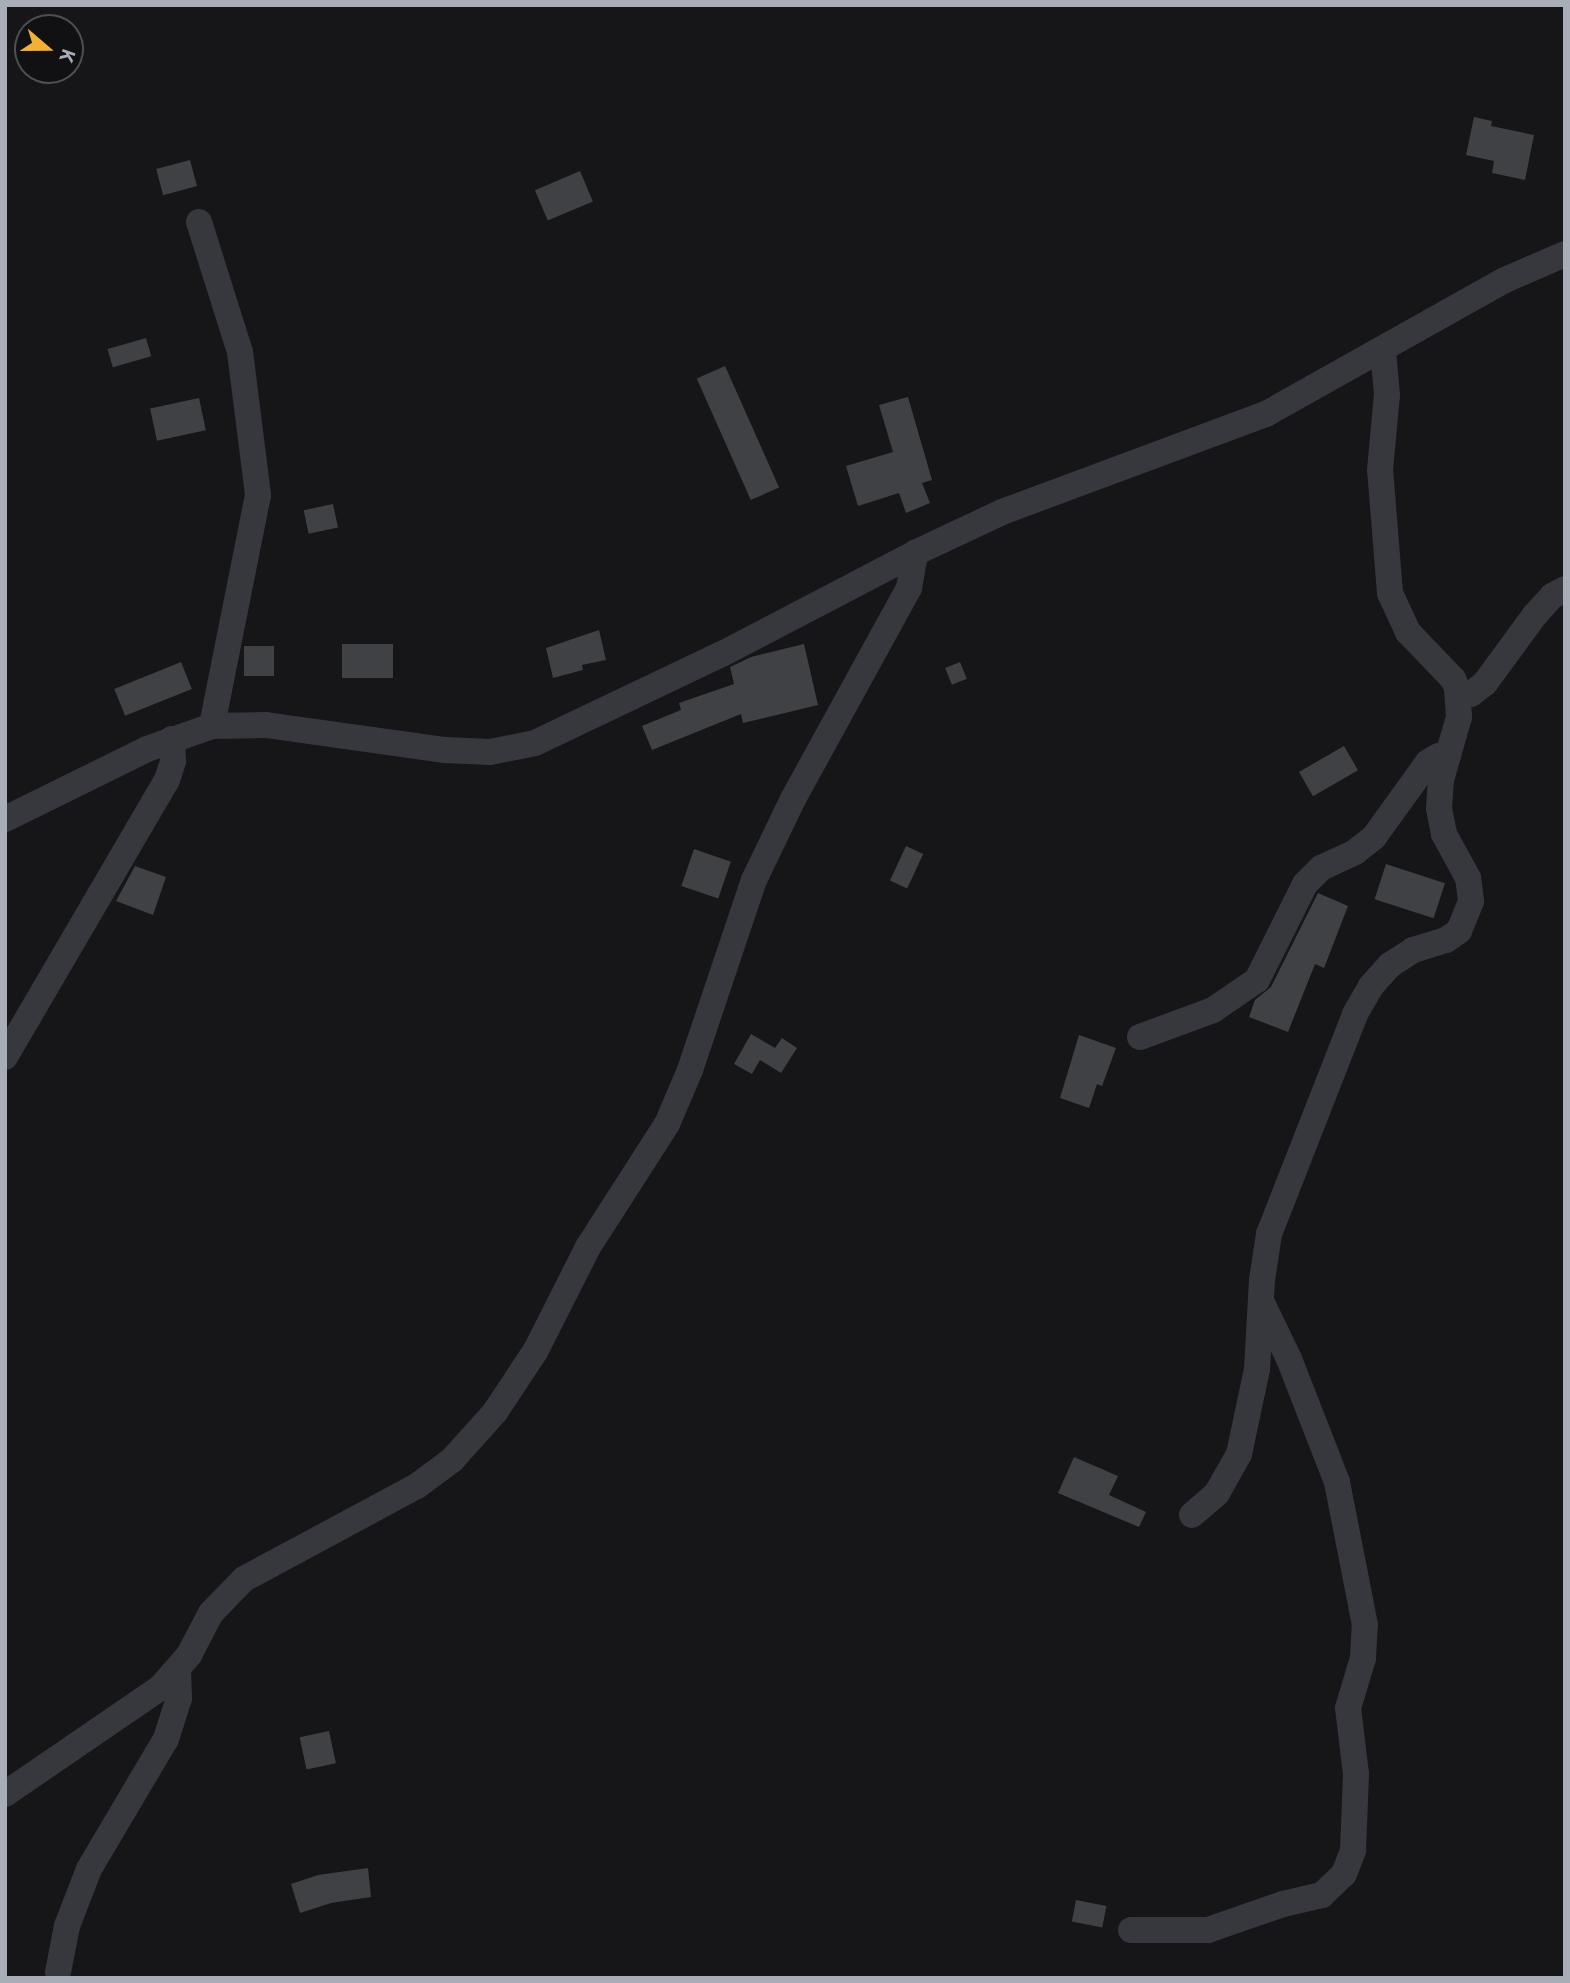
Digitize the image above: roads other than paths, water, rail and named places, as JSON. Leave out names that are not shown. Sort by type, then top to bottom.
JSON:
[{"type":"street","points":[[200,222],[240,352],[258,495],[212,726]]},
{"type":"street","points":[[5,818],[172,738],[212,726],[266,725],[445,750],[490,752],[535,743],[724,653],[915,552],[1037,498],[1266,414],[1505,280],[1565,254]]},
{"type":"street","points":[[1192,1515],[1217,1493],[1239,1454],[1257,1369],[1264,1256],[1275,1213],[1355,1014],[1371,986],[1390,965],[1413,950],[1452,938],[1469,912],[1468,878],[1441,822],[1439,794],[1458,717],[1459,697],[1453,679],[1400,620],[1390,593],[1380,470],[1387,395],[1383,350]]},
{"type":"street","points":[[5,1794],[161,1687],[178,1670],[211,1613],[232,1590],[258,1571],[340,1531],[435,1474],[482,1429],[522,1372],[549,1326],[588,1247],[667,1124],[690,1070],[754,880],[793,799],[909,588],[915,552]]},
{"type":"street","points":[[1459,697],[1471,694],[1485,683],[1518,634],[1552,596],[1565,589]]},
{"type":"street","points":[[5,1056],[167,780],[173,761],[172,738]]},
{"type":"street","points":[[1140,1037],[1213,1010],[1257,979],[1305,884],[1321,868],[1355,852],[1374,837],[1428,762],[1439,756],[1448,756]]},
{"type":"street","points":[[1131,1930],[1208,1930],[1283,1904],[1322,1895],[1344,1874],[1353,1850],[1357,1786],[1348,1707],[1363,1658],[1365,1625],[1337,1482],[1289,1359],[1262,1303]]},
{"type":"street","points":[[58,1972],[67,1926],[89,1869],[166,1739],[178,1698],[178,1670]]}]
